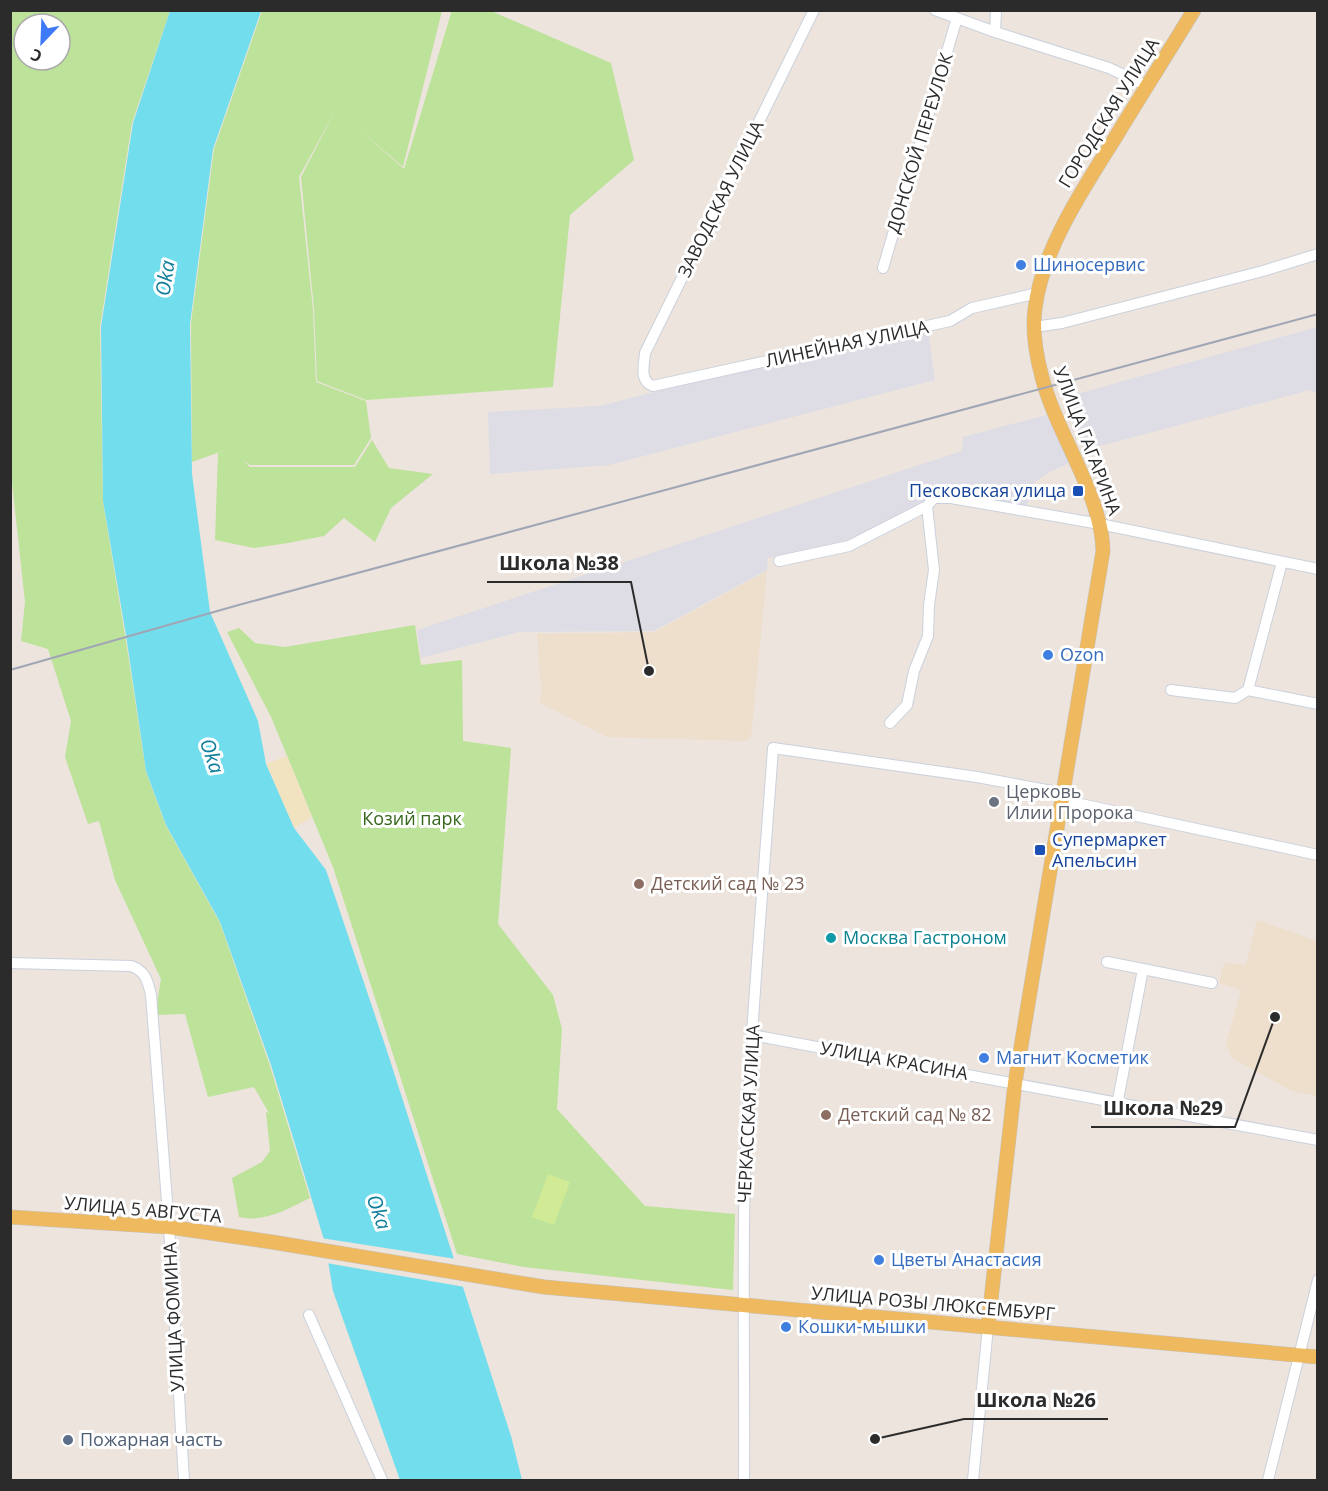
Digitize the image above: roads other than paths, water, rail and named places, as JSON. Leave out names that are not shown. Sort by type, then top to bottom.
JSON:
[{"type":"main road","name":"ГОРОДСКАЯ УЛИЦА","points":[[1074,204],[1194,10]]},
{"type":"main road","name":"УЛИЦА ГАГАРИНА","points":[[988,1327],[1015,1083],[1103,551],[1100,524],[1042,379],[1035,347],[1034,327],[1038,293],[1048,263],[1074,204]]},
{"type":"main road","name":"УЛИЦА 5 АВГУСТА","points":[[10,1217],[169,1227],[544,1287]]},
{"type":"main road","name":"УЛИЦА РОЗЫ ЛЮКСЕМБУРГ","points":[[544,1287],[1317,1357]]},
{"type":"street","name":"ЗАВОДСКАЯ УЛИЦА","points":[[653,386],[647,384],[643,379],[645,353],[814,10]]},
{"type":"street","points":[[935,10],[1109,69],[1147,86]]},
{"type":"street","points":[[995,32],[996,10]]},
{"type":"street","name":"ДОНСКОЙ ПЕРЕУЛОК","points":[[883,268],[957,18]]},
{"type":"street","points":[[1034,327],[1062,323],[1263,271],[1317,254]]},
{"type":"street","name":"ЛИНЕЙНАЯ УЛИЦА","points":[[653,386],[950,321],[972,308],[1038,293]]},
{"type":"street","points":[[779,561],[849,546],[927,506],[934,498],[951,498],[1100,524],[1317,569]]},
{"type":"street","points":[[890,723],[907,705],[914,671],[928,636],[929,605],[934,570],[927,506]]},
{"type":"street","points":[[1248,690],[1282,562]]},
{"type":"street","points":[[1171,690],[1235,698],[1248,690],[1317,704]]},
{"type":"street","name":"ЧЕРКАССКАЯ УЛИЦА","points":[[744,1480],[745,1171],[752,1035],[773,748],[977,777],[1062,797]]},
{"type":"street","points":[[1062,797],[1317,855]]},
{"type":"street","points":[[1107,962],[1212,983]]},
{"type":"street","name":"УЛИЦА ФОМИНА","points":[[10,963],[131,966],[145,974],[151,995],[169,1227],[184,1480]]},
{"type":"street","points":[[1117,1105],[1143,969]]},
{"type":"street","name":"УЛИЦА КРАСИНА","points":[[752,1035],[1015,1083],[1117,1105],[1317,1140]]},
{"type":"street","points":[[1268,1480],[1317,1280]]},
{"type":"street","points":[[309,1316],[382,1480]]},
{"type":"street","name":"УЛИЦА ГАГАРИНА","points":[[974,1480],[988,1327]]},
{"type":"water","name":"Oka","points":[[170,11],[261,11],[213,149],[190,324],[192,474],[210,612],[258,721],[266,764],[294,828],[326,870],[511,1436],[522,1480],[400,1480],[333,1291],[325,1243],[271,1065],[220,922],[166,825],[146,771],[103,501],[101,327],[133,123]]},
{"type":"railway","points":[[10,670],[235,606],[1318,314]]},
{"type":"place","name":"Шиносервис","points":[[1021,265]]},
{"type":"place","name":"Песковская улица","points":[[1078,491]]},
{"type":"place","name":"Ozon","points":[[1048,655]]},
{"type":"place","name":"Школа №38","points":[[649,671]]},
{"type":"place","name":"Церковь Илии Пророка","points":[[994,802]]},
{"type":"place","name":"Супермаркет Апельсин","points":[[1040,850]]},
{"type":"place","name":"Детский сад № 23","points":[[639,884]]},
{"type":"place","name":"Москва Гастроном","points":[[831,938]]},
{"type":"place","name":"Школа №29","points":[[1275,1017]]},
{"type":"place","name":"Магнит Косметик","points":[[984,1058]]},
{"type":"place","name":"Детский сад № 82","points":[[826,1115]]},
{"type":"place","name":"Цветы Анастасия","points":[[879,1260]]},
{"type":"place","name":"Кошки-мышки","points":[[786,1327]]},
{"type":"place","name":"Школа №26","points":[[875,1439]]},
{"type":"place","name":"Пожарная часть","points":[[68,1440]]},
{"type":"park label","name":"Козий парк","points":[[412,819]]}]
